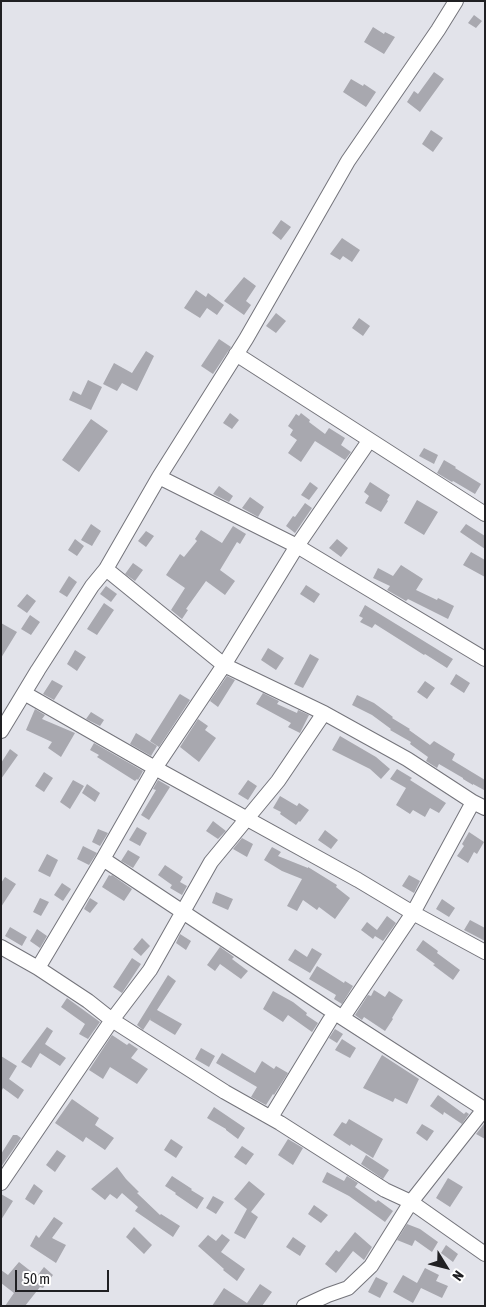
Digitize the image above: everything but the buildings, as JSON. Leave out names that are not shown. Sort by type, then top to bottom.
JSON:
[{"type":"street","points":[[1,731],[92,586],[106,569],[159,477],[246,339],[348,161],[456,1]]},
{"type":"street","points":[[236,354],[485,514]]},
{"type":"street","points":[[38,968],[155,768],[224,665],[297,546],[369,441]]},
{"type":"street","points":[[159,477],[297,546],[485,660]]},
{"type":"street","points":[[106,569],[224,665],[324,713],[407,759],[479,805],[413,913],[339,1015],[330,1020],[271,1117]]},
{"type":"street","points":[[24,693],[485,952]]},
{"type":"street","points":[[1,1183],[112,1020],[150,970],[211,862],[278,781],[324,713]]},
{"type":"street","points":[[103,859],[484,1108],[411,1202],[371,1266],[348,1288],[304,1306]]},
{"type":"street","points":[[1,947],[38,968],[88,1001],[112,1020],[225,1092],[271,1117],[385,1190],[411,1202],[485,1254]]}]
